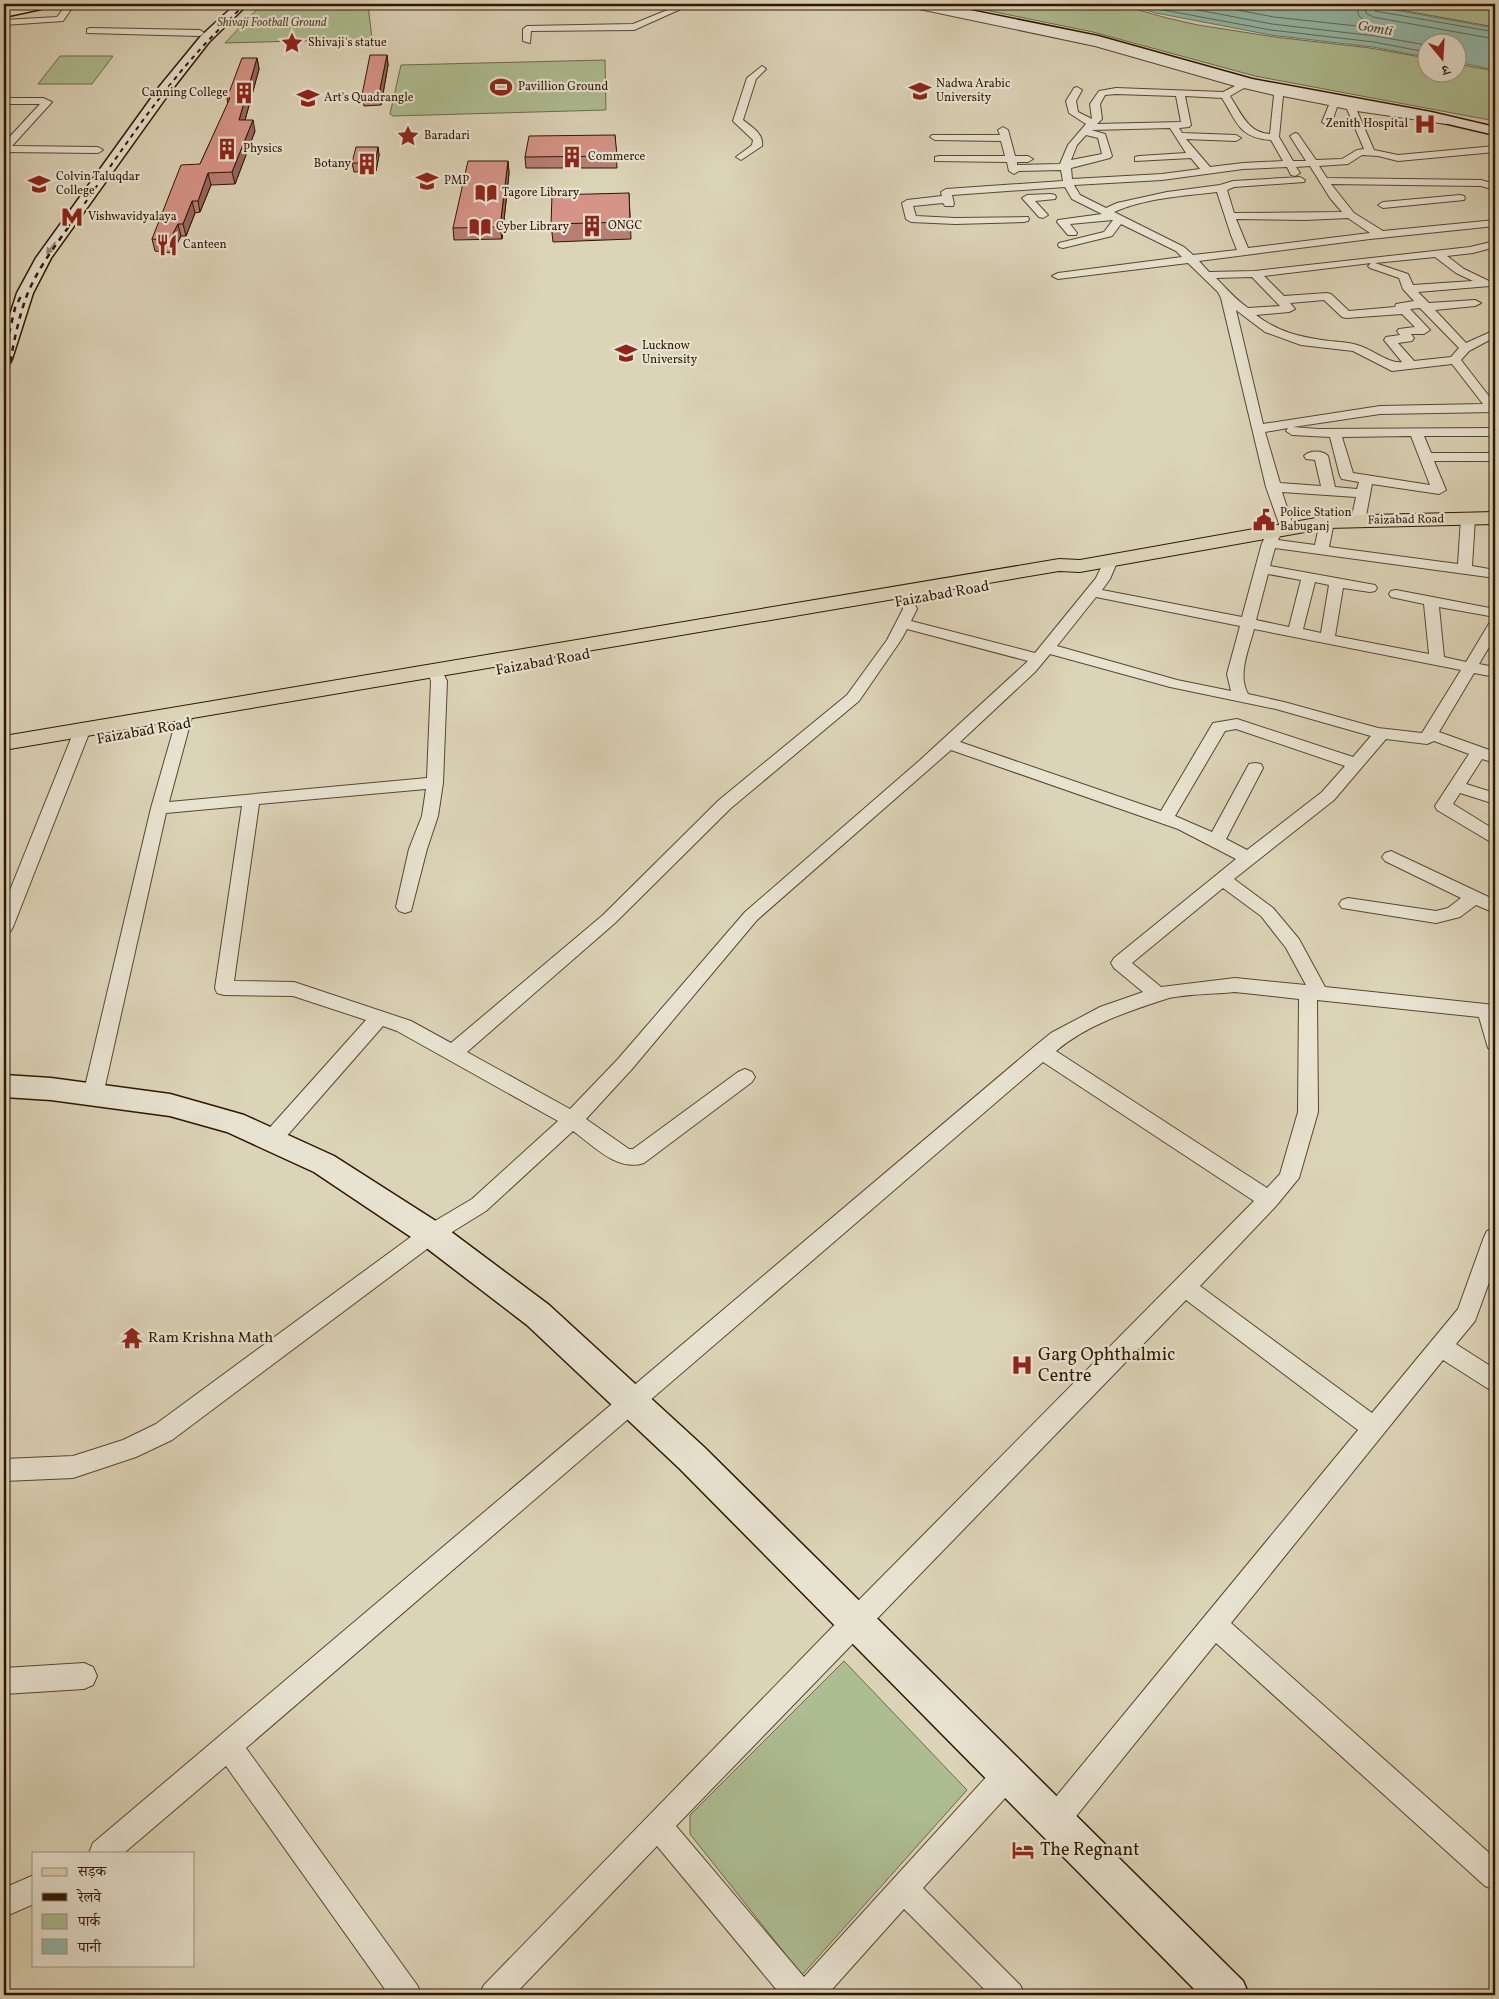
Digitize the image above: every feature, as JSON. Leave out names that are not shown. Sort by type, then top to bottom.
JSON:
[{"type":"main road","points":[[4,14],[34,10],[51,4]]},
{"type":"main road","points":[[4,359],[25,293],[44,258],[193,47],[200,33],[230,4]]},
{"type":"main road","points":[[4,318],[30,257],[107,150],[193,47],[242,4]]},
{"type":"main road","points":[[924,4],[1098,40],[1251,83],[1455,115],[1471,121],[1495,121]]},
{"type":"main road","points":[[939,4],[1106,39],[1243,77],[1330,98],[1495,126]]},
{"type":"main road","points":[[1330,98],[1455,115],[1495,131]]},
{"type":"main road","name":"Faizabad Road","points":[[4,755],[79,737],[437,675],[905,596],[1065,574],[1080,566],[1277,534],[1327,522],[1495,518]]},
{"type":"main road","name":"Faizabad Road","points":[[4,743],[79,737]]},
{"type":"main road","points":[[4,1086],[51,1089],[170,1105],[234,1123],[324,1164],[431,1234],[538,1315],[692,1458],[1229,1995]]},
{"type":"street","points":[[527,41],[527,29],[634,27],[688,4]]},
{"type":"street","points":[[905,4],[1096,44],[1243,85],[1279,93],[1330,98],[1351,107],[1455,115]]},
{"type":"street","points":[[70,5],[60,20],[4,21],[34,10],[70,5]]},
{"type":"street","points":[[90,31],[200,33]]},
{"type":"street","points":[[741,157],[757,146],[758,140],[750,130],[738,121],[752,78],[762,69]]},
{"type":"street","points":[[1152,81],[1191,95]]},
{"type":"street","points":[[1068,178],[1067,153],[1097,119],[1102,93],[1225,95],[1243,85]]},
{"type":"street","points":[[1043,215],[1028,198],[1068,178],[1076,162],[1107,156],[1102,136],[1088,127],[1074,113],[1071,101],[1077,90]]},
{"type":"street","points":[[1062,245],[1108,234],[1112,226],[1113,216],[1121,205],[1221,188],[1233,184],[1300,180],[1274,137],[1279,93]]},
{"type":"street","points":[[1088,127],[1186,125],[1177,105],[1180,94]]},
{"type":"street","points":[[1225,95],[1244,128],[1257,136],[1274,137]]},
{"type":"street","points":[[1327,122],[1330,98]]},
{"type":"street","points":[[4,101],[43,100],[47,102],[4,149]]},
{"type":"street","points":[[1351,107],[1370,152]]},
{"type":"street","points":[[1173,126],[1193,154],[1208,170]]},
{"type":"street","points":[[935,137],[1004,134],[1015,178],[1162,177],[1236,166],[1344,162],[1360,152],[1370,152],[1401,162],[1425,156],[1454,157],[1495,149]]},
{"type":"street","points":[[1180,136],[1236,138]]},
{"type":"street","points":[[1295,136],[1324,181],[1353,217],[1380,235]]},
{"type":"street","points":[[991,148],[1010,164]]},
{"type":"street","points":[[4,149],[98,150]]},
{"type":"street","points":[[1139,159],[1193,154]]},
{"type":"street","points":[[1425,156],[1444,182]]},
{"type":"street","points":[[939,159],[1010,164],[1068,178],[1113,216],[1180,249],[1223,291],[1228,299],[1235,339],[1273,486],[1277,534],[1263,568],[1235,674],[1237,688],[1243,698]]},
{"type":"street","points":[[1344,162],[1355,171],[1382,171]]},
{"type":"street","points":[[1468,175],[1490,185]]},
{"type":"street","points":[[956,226],[946,192],[986,189],[1068,178]]},
{"type":"street","points":[[1324,181],[1409,180],[1490,185]]},
{"type":"street","points":[[1428,181],[1446,199]]},
{"type":"street","points":[[1221,188],[1244,252]]},
{"type":"street","points":[[986,189],[999,205],[1001,220]]},
{"type":"street","points":[[1408,232],[1383,205],[1460,198]]},
{"type":"street","points":[[948,199],[907,204],[911,219],[956,226],[1024,219]]},
{"type":"street","points":[[1072,233],[1062,222],[1113,216]]},
{"type":"street","points":[[1230,216],[1375,218]]},
{"type":"street","points":[[1058,276],[1190,259],[1229,249],[1244,252],[1349,238],[1495,223]]},
{"type":"street","points":[[1349,238],[1373,262],[1404,276],[1409,289],[1465,348]]},
{"type":"street","points":[[1207,275],[1255,274],[1373,262],[1473,250],[1478,246],[1495,244]]},
{"type":"street","points":[[1436,253],[1460,271],[1473,276],[1491,287]]},
{"type":"street","points":[[1267,284],[1374,268],[1373,262]]},
{"type":"street","points":[[1247,312],[1289,309],[1267,284],[1255,274]]},
{"type":"street","points":[[1473,276],[1495,274]]},
{"type":"street","points":[[1282,300],[1333,295],[1320,283]]},
{"type":"street","points":[[1409,289],[1491,287]]},
{"type":"street","points":[[1327,296],[1346,315],[1405,310]]},
{"type":"street","points":[[1228,299],[1269,330],[1302,341],[1355,348],[1392,367],[1455,360],[1465,348],[1495,333]]},
{"type":"street","points":[[1410,365],[1390,340],[1408,338],[1403,331],[1424,330],[1400,306],[1475,303]]},
{"type":"street","points":[[1455,360],[1494,408]]},
{"type":"street","points":[[1426,457],[1491,457],[1482,432],[1466,408]]},
{"type":"street","points":[[1258,429],[1380,410],[1494,408]]},
{"type":"street","points":[[1258,429],[1335,433],[1482,432]]},
{"type":"street","points":[[1335,433],[1347,476],[1439,490],[1416,433]]},
{"type":"street","points":[[1329,491],[1316,456],[1342,457]]},
{"type":"street","points":[[1358,520],[1366,479]]},
{"type":"street","points":[[1273,486],[1363,494]]},
{"type":"street","points":[[1465,568],[1468,518]]},
{"type":"street","points":[[1321,551],[1327,522]]},
{"type":"street","points":[[1277,534],[1321,551],[1465,568],[1495,574]]},
{"type":"street","points":[[4,1470],[73,1467],[128,1449],[164,1432],[431,1234],[479,1205],[572,1120],[625,1064],[752,916],[949,744],[1030,669],[1103,579],[1111,560]]},
{"type":"street","points":[[1263,568],[1370,588]]},
{"type":"street","points":[[1295,633],[1309,577]]},
{"type":"street","points":[[1326,639],[1337,582]]},
{"type":"street","points":[[1092,592],[1495,672]]},
{"type":"street","points":[[1396,594],[1495,613]]},
{"type":"street","points":[[454,1052],[609,919],[725,804],[853,698],[894,640],[903,623],[910,609],[905,596]]},
{"type":"street","points":[[1431,600],[1437,661]]},
{"type":"street","points":[[903,623],[1296,710],[1382,734],[1427,739],[1495,625]]},
{"type":"street","points":[[405,907],[418,849],[430,816],[435,783],[437,675]]},
{"type":"street","points":[[1281,739],[1296,710]]},
{"type":"street","points":[[93,1095],[159,808],[184,719]]},
{"type":"street","points":[[1165,818],[1219,727],[1237,724],[1356,764]]},
{"type":"street","points":[[1159,995],[1120,963],[1248,858],[1328,796],[1382,734]]},
{"type":"street","points":[[1429,734],[1495,758]]},
{"type":"street","points":[[4,927],[79,737]]},
{"type":"street","points":[[949,744],[1184,825],[1248,858]]},
{"type":"street","points":[[1479,752],[1443,806],[1495,837]]},
{"type":"street","points":[[1216,841],[1255,768]]},
{"type":"street","points":[[159,808],[435,783]]},
{"type":"street","points":[[1456,786],[1495,799]]},
{"type":"street","points":[[251,799],[224,988],[294,989],[404,1026],[454,1052],[572,1120],[625,1157],[637,1157],[745,1077]]},
{"type":"street","points":[[1390,857],[1495,907]]},
{"type":"street","points":[[494,1995],[856,1621],[1290,1178],[1308,1112],[1314,993],[1293,944],[1267,912],[1222,879]]},
{"type":"street","points":[[1348,904],[1436,916],[1454,913],[1474,897]]},
{"type":"street","points":[[104,1852],[1058,1038],[1107,1012],[1166,992],[1235,985],[1491,1011],[1495,1043]]},
{"type":"street","points":[[271,1140],[379,1018]]},
{"type":"street","points":[[1042,1051],[1269,1200]]},
{"type":"street","points":[[1055,1820],[1467,1314],[1495,1237]]},
{"type":"street","points":[[1185,1287],[1374,1429]]},
{"type":"street","points":[[1441,1347],[1495,1381]]},
{"type":"street","points":[[1215,1625],[1495,1876]]},
{"type":"street","points":[[4,1681],[84,1676]]},
{"type":"street","points":[[228,1746],[407,1995]]},
{"type":"street","points":[[808,1995],[1009,1773]]},
{"type":"street","points":[[658,1826],[800,1995]]},
{"type":"street","points":[[904,1889],[1010,1995]]},
{"type":"street","points":[[4,1902],[32,1890]]},
{"type":"green space","name":"Shivaji Football Ground","points":[[262,4],[368,4],[372,39],[225,43]]},
{"type":"green space","points":[[956,4],[1117,4],[1198,25],[1275,37],[1370,48],[1416,56],[1416,82],[1466,82],[1466,66],[1495,71],[1495,121],[1255,76],[1093,32]]},
{"type":"green space","points":[[1368,4],[1495,4],[1495,27]]},
{"type":"green space","points":[[60,56],[113,56],[92,84],[38,84]]},
{"type":"green space","name":"Pavillion Ground","points":[[605,60],[606,110],[393,116],[390,114],[401,65]]},
{"type":"green space","points":[[844,1661],[967,1790],[802,1975],[690,1834],[690,1815]]},
{"type":"water","name":"Gomtī","points":[[1125,4],[1362,4],[1495,28],[1495,70],[1466,64],[1466,32],[1416,32],[1416,55],[1373,47],[1271,35],[1156,13]]},
{"type":"building","points":[[370,55],[387,55],[379,94],[362,95]]},
{"type":"building","points":[[242,58],[257,58],[239,120],[253,120],[232,172],[208,173],[198,201],[192,201],[183,224],[178,224],[169,241],[152,239],[181,165],[200,164],[230,98],[227,98]]},
{"type":"building","points":[[615,135],[617,156],[525,157],[529,136]]},
{"type":"building","points":[[356,147],[378,147],[375,163],[352,163]]},
{"type":"building","points":[[468,161],[508,161],[500,227],[453,228]]},
{"type":"building","points":[[629,193],[630,222],[551,224],[552,195]]},
{"type":"railway","points":[[69,226],[130,138],[172,82],[195,55],[246,4]]},
{"type":"railway","points":[[4,394],[16,332],[27,295],[52,250],[70,225]]},
{"type":"railway","points":[[4,355],[15,308],[22,294]]},
{"type":"place","name":"Shivaji's statue","points":[[292,43]]},
{"type":"place","name":"Pavillion Ground","points":[[501,87]]},
{"type":"place","name":"Nadwa Arabic University","points":[[920,91]]},
{"type":"place","name":"Canning College","points":[[244,93]]},
{"type":"place","name":"Art's Quadrangle","points":[[308,98]]},
{"type":"place","name":"Zenith Hospital","points":[[1425,124]]},
{"type":"place","name":"Baradari","points":[[408,136]]},
{"type":"place","name":"Physics","points":[[227,149]]},
{"type":"place","name":"Commerce","points":[[572,157]]},
{"type":"place","name":"Botany","points":[[367,164]]},
{"type":"place","name":"PMP","points":[[427,181]]},
{"type":"place","name":"Colvin Taluqdar College","points":[[39,184]]},
{"type":"place","name":"Tagore Library","points":[[486,193]]},
{"type":"place","name":"Vishwavidyalaya","points":[[72,217]]},
{"type":"place","name":"ONGC","points":[[592,226]]},
{"type":"place","name":"Cyber Library","points":[[480,227]]},
{"type":"place","name":"Canteen","points":[[167,245]]},
{"type":"place","name":"Lucknow University","points":[[626,353]]},
{"type":"place","name":"Police Station Babuganj","points":[[1264,520]]},
{"type":"place","name":"Ram Krishna Math","points":[[132,1338]]},
{"type":"place","name":"Garg Ophthalmic Centre","points":[[1022,1365]]},
{"type":"place","name":"The Regnant","points":[[1023,1850]]}]
